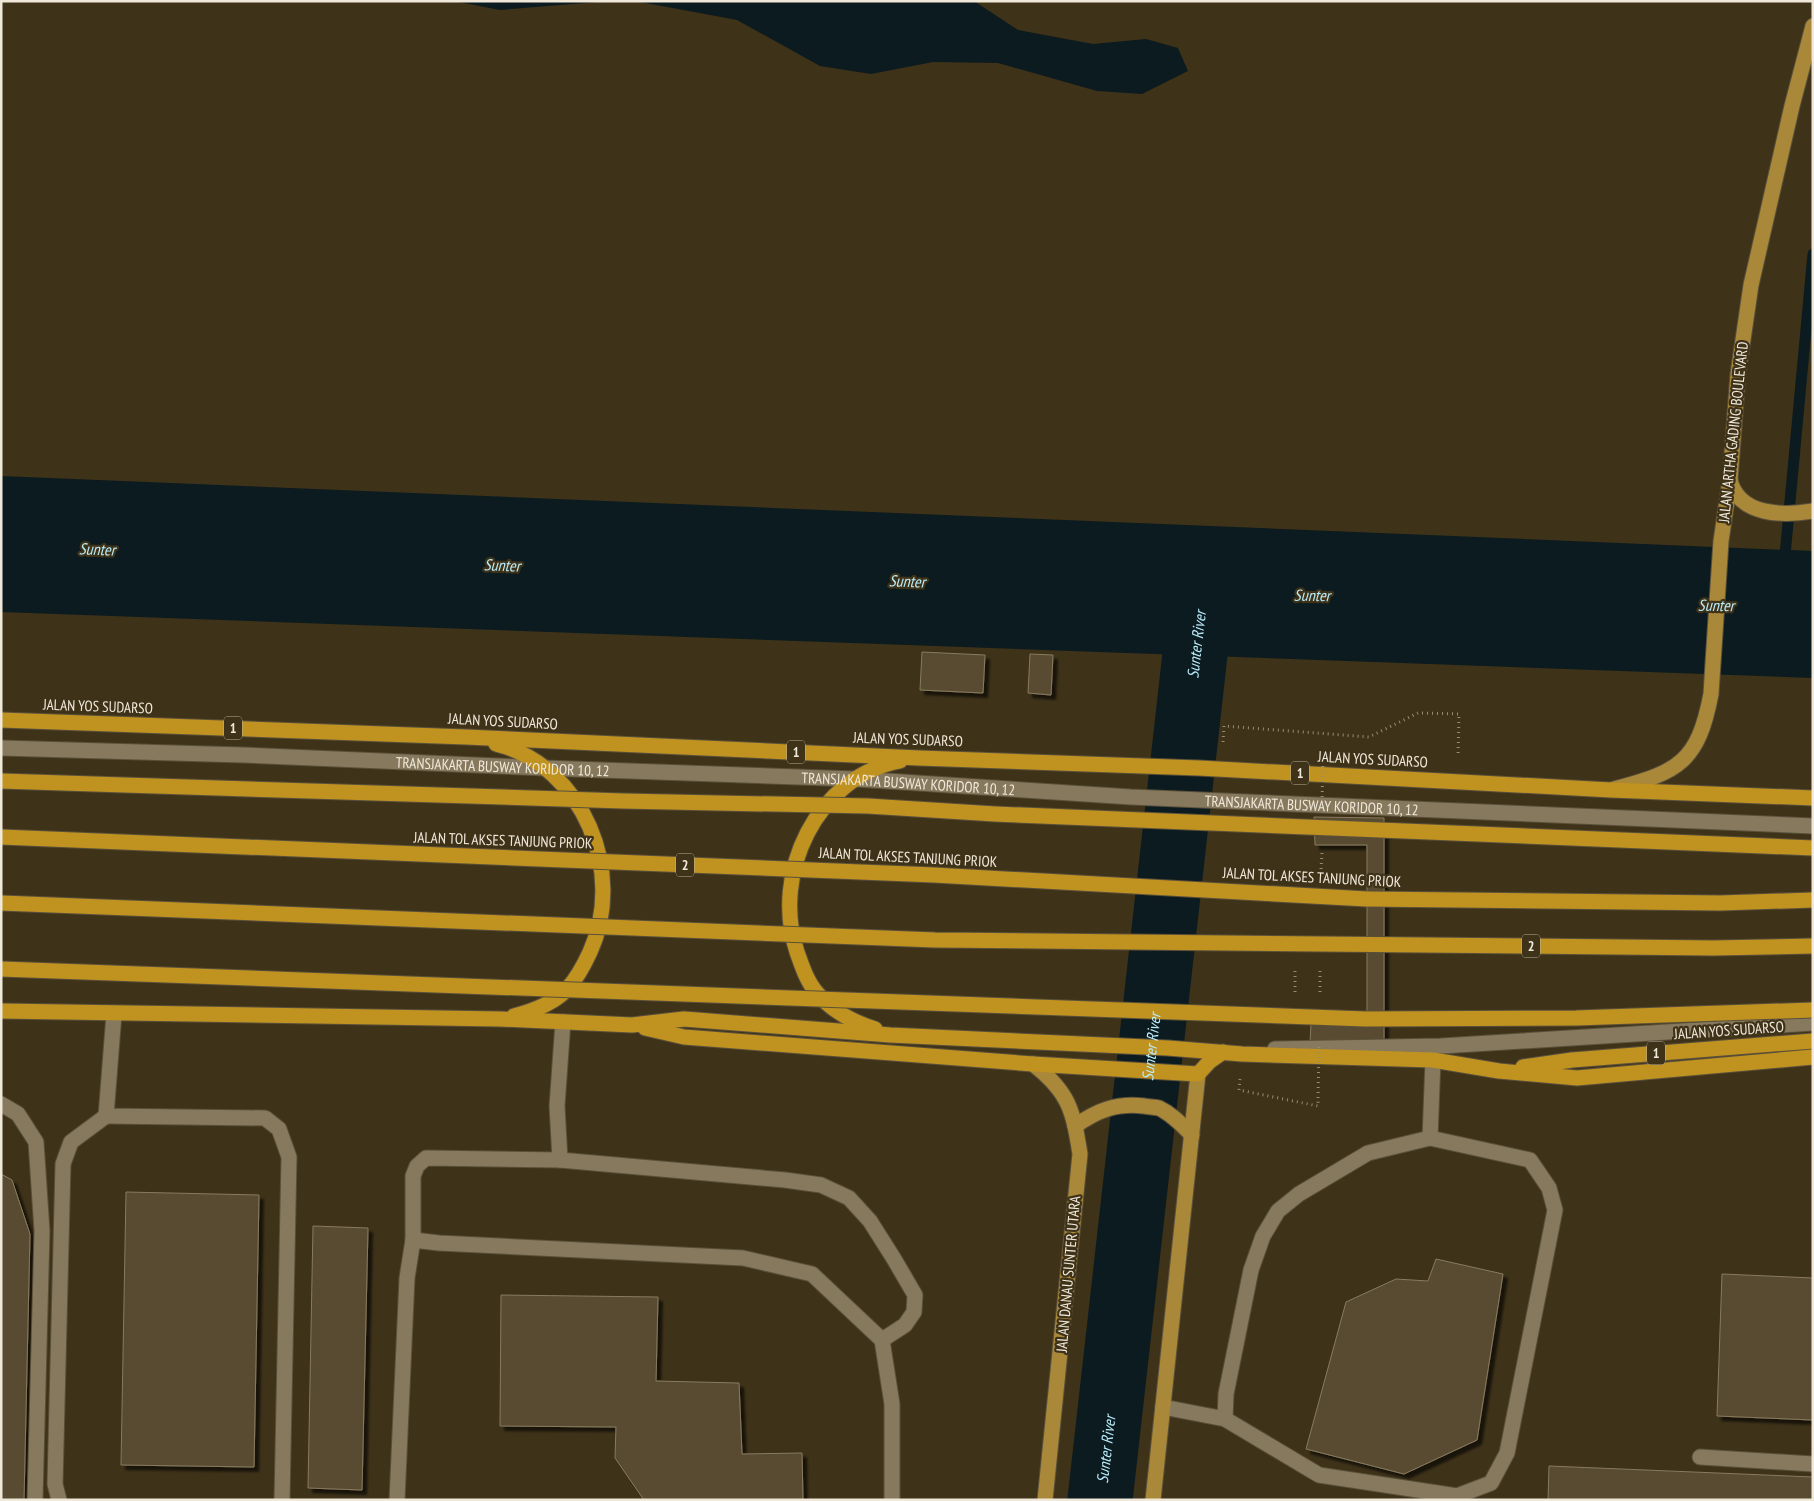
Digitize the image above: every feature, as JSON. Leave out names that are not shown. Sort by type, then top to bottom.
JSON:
[{"type":"highway","name":"JALAN YOS SUDARSO","points":[[1,720],[466,737],[918,758],[1199,768],[1611,790],[1813,798]]},
{"type":"highway","points":[[466,737],[512,748],[545,768],[559,780],[577,802],[590,827],[599,855],[604,883],[602,911],[596,939],[584,965],[568,988],[552,1001],[530,1012],[500,1019]]},
{"type":"highway","points":[[890,1035],[860,1024],[836,1010],[816,992],[802,968],[793,941],[789,913],[791,884],[797,856],[809,830],[825,807],[856,779],[868,771],[891,763],[918,758]]},
{"type":"highway","points":[[1,781],[623,801],[868,806],[995,814],[1813,848]]},
{"type":"highway","name":"JALAN TOL AKSES TANJUNG PRIOK","points":[[1,837],[934,875],[1368,898],[1720,903],[1813,900]]},
{"type":"highway","name":"2","points":[[1,902],[935,940],[1713,948],[1813,946]]},
{"type":"highway","points":[[1,969],[1366,1019],[1576,1018],[1813,1010]]},
{"type":"highway","name":"JALAN YOS SUDARSO","points":[[1,1011],[500,1019],[632,1024],[684,1019],[890,1035],[1223,1052],[1433,1060],[1499,1071],[1577,1078],[1813,1057]]},
{"type":"highway","name":"JALAN YOS SUDARSO","points":[[632,1024],[684,1037],[1033,1064],[1198,1074]]},
{"type":"highway","name":"JALAN YOS SUDARSO","points":[[1499,1071],[1572,1060],[1813,1041]]},
{"type":"highway","points":[[1198,1074],[1210,1061],[1223,1052]]},
{"type":"main road","name":"JALAN ARTHA GADING BOULEVARD","points":[[1611,790],[1652,779],[1668,772],[1682,761],[1694,747],[1702,732],[1710,694],[1721,541],[1730,480],[1738,374],[1751,285],[1792,106],[1813,26]]},
{"type":"main road","points":[[1730,480],[1732,490],[1738,498],[1756,508],[1785,514],[1813,510]]},
{"type":"main road","name":"JALAN DANAU SUNTER UTARA","points":[[1033,1064],[1050,1078],[1063,1094],[1075,1126],[1080,1154],[1045,1500]]},
{"type":"main road","points":[[1153,1500],[1198,1074]]},
{"type":"main road","points":[[1075,1126],[1086,1118],[1113,1106],[1136,1105],[1158,1108],[1176,1119],[1192,1135]]},
{"type":"lane","name":"TRANSJAKARTA BUSWAY KORIDOR 10, 12","points":[[1,748],[856,779],[1131,797],[1813,826]]},
{"type":"lane","points":[[106,1116],[114,1014]]},
{"type":"lane","points":[[560,1160],[557,1106],[564,1022]]},
{"type":"lane","points":[[1223,1052],[1296,1048],[1441,1046],[1813,1023]]},
{"type":"lane","points":[[1430,1138],[1433,1060]]},
{"type":"lane","points":[[1,1104],[18,1114],[36,1142],[42,1231],[35,1500]]},
{"type":"lane","points":[[59,1500],[55,1484],[63,1164],[71,1142],[106,1116],[265,1118],[279,1130],[289,1156],[282,1500]]},
{"type":"lane","points":[[1163,1407],[1226,1419],[1319,1475],[1457,1496],[1491,1483],[1507,1453],[1555,1210],[1549,1188],[1530,1160],[1430,1138],[1368,1152],[1298,1194],[1278,1211],[1263,1236],[1251,1270],[1226,1394],[1226,1419]]},
{"type":"lane","points":[[397,1500],[407,1278],[413,1240],[413,1176],[417,1166],[426,1158],[560,1160],[785,1180],[821,1185],[849,1198],[870,1221],[915,1295],[914,1312],[905,1325],[882,1340]]},
{"type":"lane","points":[[413,1240],[439,1243],[743,1258],[812,1274],[882,1340],[892,1404],[892,1500]]},
{"type":"lane","points":[[1700,1457],[1813,1464]]},
{"type":"path","points":[[1231,743],[1222,742],[1224,726],[1369,736],[1418,713],[1459,714],[1457,781]]},
{"type":"path","points":[[1239,1090],[1318,1106],[1318,1098]]},
{"type":"water","points":[[454,1],[610,1],[500,10]]},
{"type":"water","points":[[635,1],[974,1],[1018,30],[1093,44],[1146,39],[1178,48],[1188,71],[1142,94],[1097,91],[998,63],[933,62],[871,74],[820,66],[737,20]]},
{"type":"water","name":"Sunter","points":[[1,476],[1813,551],[1813,678],[1,612]]},
{"type":"building","points":[[922,652],[985,655],[983,693],[920,690]]},
{"type":"building","points":[[1030,654],[1053,655],[1051,695],[1028,693]]},
{"type":"building","points":[[1314,817],[1384,818],[1384,1044],[1310,1043],[1311,1024],[1367,1024],[1367,845],[1315,845]]},
{"type":"building","points":[[1,1174],[12,1180],[30,1234],[24,1500],[1,1500]]},
{"type":"building","points":[[126,1192],[259,1195],[254,1467],[121,1465]]},
{"type":"building","points":[[313,1226],[368,1228],[362,1490],[308,1488]]},
{"type":"building","points":[[1436,1259],[1503,1274],[1477,1440],[1404,1474],[1306,1449],[1346,1302],[1396,1279],[1428,1281]]},
{"type":"building","points":[[1722,1274],[1813,1278],[1813,1420],[1717,1416]]},
{"type":"building","points":[[501,1295],[658,1297],[656,1381],[739,1383],[742,1454],[802,1453],[803,1500],[644,1500],[615,1458],[616,1427],[500,1426]]},
{"type":"building","points":[[1549,1466],[1813,1477],[1813,1500],[1548,1500]]},
{"type":"waterway","points":[[1784,566],[1813,254]]},
{"type":"waterway","name":"Sunter River","points":[[1100,1500],[1202,592]]}]
